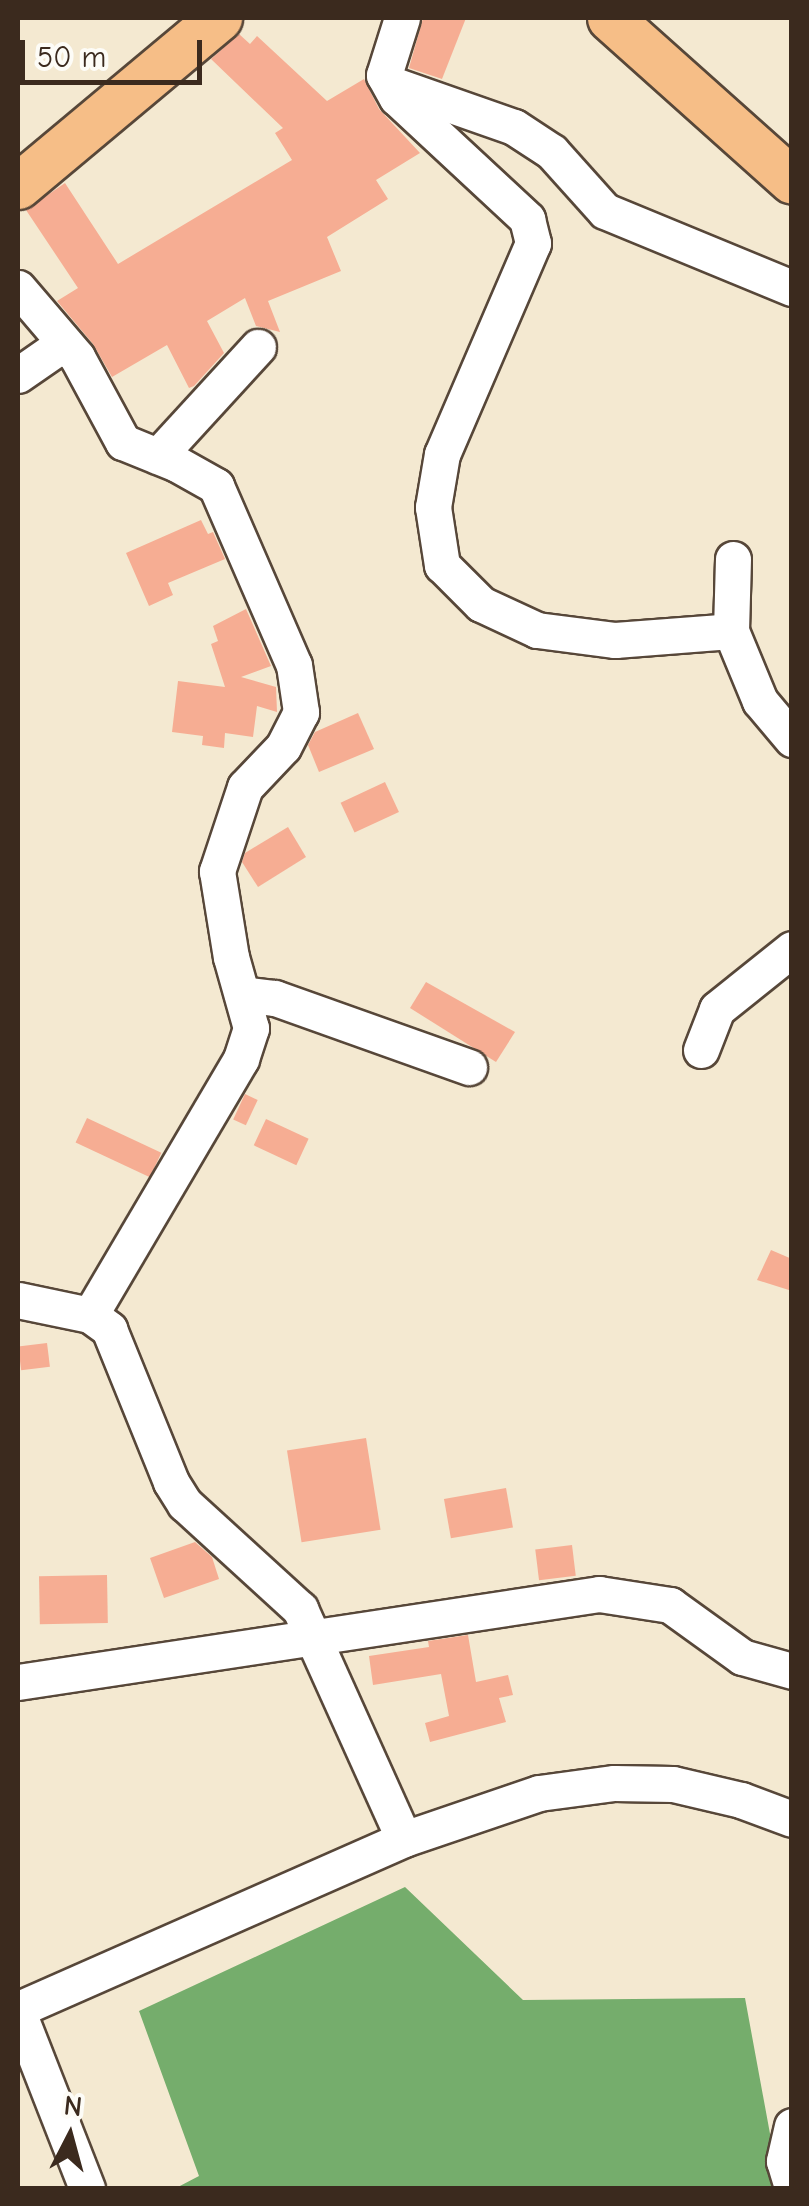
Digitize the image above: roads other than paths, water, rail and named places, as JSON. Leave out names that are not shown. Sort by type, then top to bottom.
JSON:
[{"type":"main road","points":[[18,186],[219,18]]},
{"type":"main road","points":[[610,18],[792,181]]},
{"type":"street","points":[[402,18],[384,75],[397,98],[527,219],[533,244],[442,454],[434,508],[442,566],[481,604],[538,630],[615,640],[731,632]]},
{"type":"street","points":[[388,82],[514,127],[552,152],[605,210],[792,288]]},
{"type":"street","points":[[18,288],[94,386],[123,442],[216,486],[294,665],[301,712],[282,746],[245,787],[218,871],[251,1028],[241,1059],[90,1314]]},
{"type":"street","points":[[18,375],[64,343]]},
{"type":"street","points":[[158,456],[258,346]]},
{"type":"street","points":[[733,559],[731,632],[760,701],[792,740]]},
{"type":"street","points":[[701,1050],[718,1009],[792,949]]},
{"type":"street","points":[[242,994],[275,998],[469,1066]]},
{"type":"street","points":[[18,1300],[90,1314],[109,1329],[170,1482],[186,1504],[300,1610],[404,1840]]},
{"type":"street","points":[[18,1682],[599,1594],[670,1606],[742,1657],[792,1671]]},
{"type":"street","points":[[87,2188],[18,2010],[404,1840],[539,1793],[614,1782],[673,1784],[741,1800],[792,1820]]},
{"type":"street","points":[[792,2126],[784,2161],[792,2188]]}]
